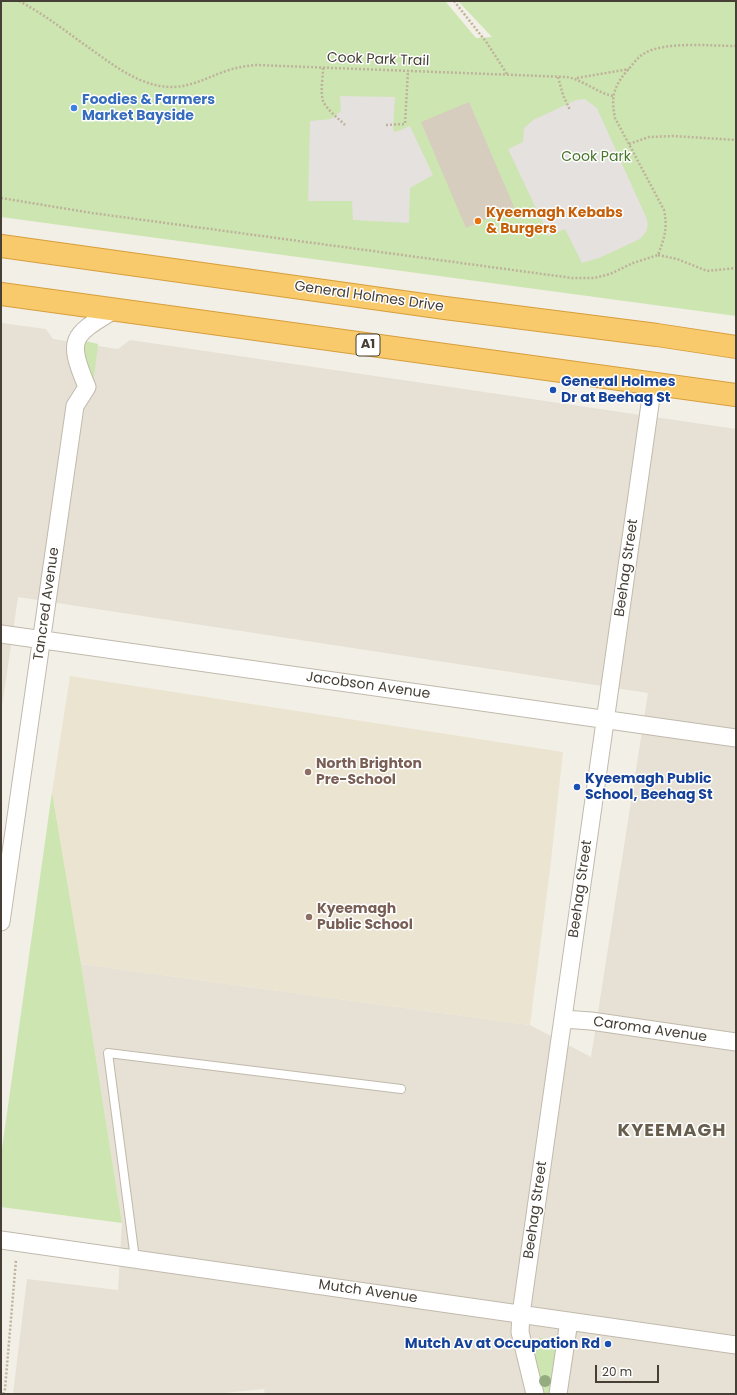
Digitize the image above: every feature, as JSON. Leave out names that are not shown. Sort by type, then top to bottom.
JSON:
[{"type":"highway","name":"General Holmes Drive","points":[[1,246],[736,347]]},
{"type":"highway","name":"A1","points":[[1,294],[736,395]]},
{"type":"street","name":"Tancred Avenue","points":[[1,922],[75,406],[87,387],[76,356],[76,340],[88,326],[114,310]]},
{"type":"street","name":"Beehag Street","points":[[535,1394],[520,1332],[521,1314],[653,383]]},
{"type":"street","name":"Jacobson Avenue","points":[[1,634],[736,738]]},
{"type":"street","name":"Caroma Avenue","points":[[563,1019],[591,1021],[736,1042]]},
{"type":"street","name":"Mutch Avenue","points":[[1,1240],[736,1345]]},
{"type":"street","points":[[558,1394],[569,1321]]},
{"type":"lane","points":[[136,1259],[108,1053],[401,1089]]},
{"type":"path","name":"Cook Park Trail","points":[[19,1],[50,19],[106,61],[135,77],[158,86],[173,87],[189,85],[242,66],[256,65],[558,76],[576,78],[604,94],[613,96]]},
{"type":"path","points":[[454,1],[487,43],[507,75]]},
{"type":"path","points":[[658,255],[663,242],[666,227],[664,210],[615,118],[612,104],[613,96],[618,84],[629,69],[644,54],[655,48],[676,46],[736,46]]},
{"type":"path","points":[[323,68],[323,100],[328,108],[345,125]]},
{"type":"path","points":[[576,78],[629,69]]},
{"type":"path","points":[[386,125],[405,124],[408,71]]},
{"type":"path","points":[[558,76],[562,96],[570,110]]},
{"type":"path","points":[[629,144],[649,137],[673,136],[736,140]]},
{"type":"path","points":[[1,198],[92,213],[572,278],[594,278],[610,274],[633,263],[658,255],[677,259],[707,271],[736,268]]},
{"type":"path","points":[[3,1394],[5,1389],[18,1242]]},
{"type":"shaded area","points":[[340,96],[395,97],[393,130],[396,132],[410,126],[433,175],[410,188],[409,223],[353,220],[352,201],[308,201],[310,121],[331,119],[341,111]]},
{"type":"shaded area","points":[[585,99],[597,108],[648,224],[646,232],[640,239],[599,258],[582,263],[565,229],[549,236],[508,149],[523,142],[524,128],[533,120],[576,100]]},
{"type":"shaded area","points":[[1,323],[46,329],[53,339],[118,349],[130,340],[736,429],[736,1394],[265,1394],[264,1389],[214,1394],[13,1394],[27,1279],[118,1290],[122,1223],[81,964],[530,1025],[591,1057],[648,693],[18,597],[1,713]]},
{"type":"shaded area","points":[[70,676],[563,752],[550,870],[530,1025],[81,964],[52,792]]},
{"type":"green space","name":"Cook Park","points":[[1,1],[445,1],[476,38],[492,37],[458,1],[736,1],[736,316],[1,217]]},
{"type":"green space","points":[[85,341],[98,344],[93,386],[82,363]]},
{"type":"green space","points":[[52,792],[122,1223],[1,1207],[1,1156]]},
{"type":"green space","points":[[540,1338],[553,1341],[558,1347],[551,1394],[542,1394],[532,1349],[534,1342]]},
{"type":"building","points":[[469,102],[514,207],[466,228],[421,122]]},
{"type":"place","name":"Foodies & Farmers Market Bayside","points":[[74,108]]},
{"type":"place","name":"Kyeemagh Kebabs & Burgers","points":[[478,221]]},
{"type":"place","name":"General Holmes Dr at Beehag St","points":[[553,390]]},
{"type":"place","name":"North Brighton Pre-School","points":[[308,772]]},
{"type":"place","name":"Kyeemagh Public School, Beehag St","points":[[577,787]]},
{"type":"place","name":"Kyeemagh Public School","points":[[309,917]]},
{"type":"place","name":"Mutch Av at Occupation Rd","points":[[608,1344]]},
{"type":"district","name":"KYEEMAGH","points":[[672,1131]]}]
